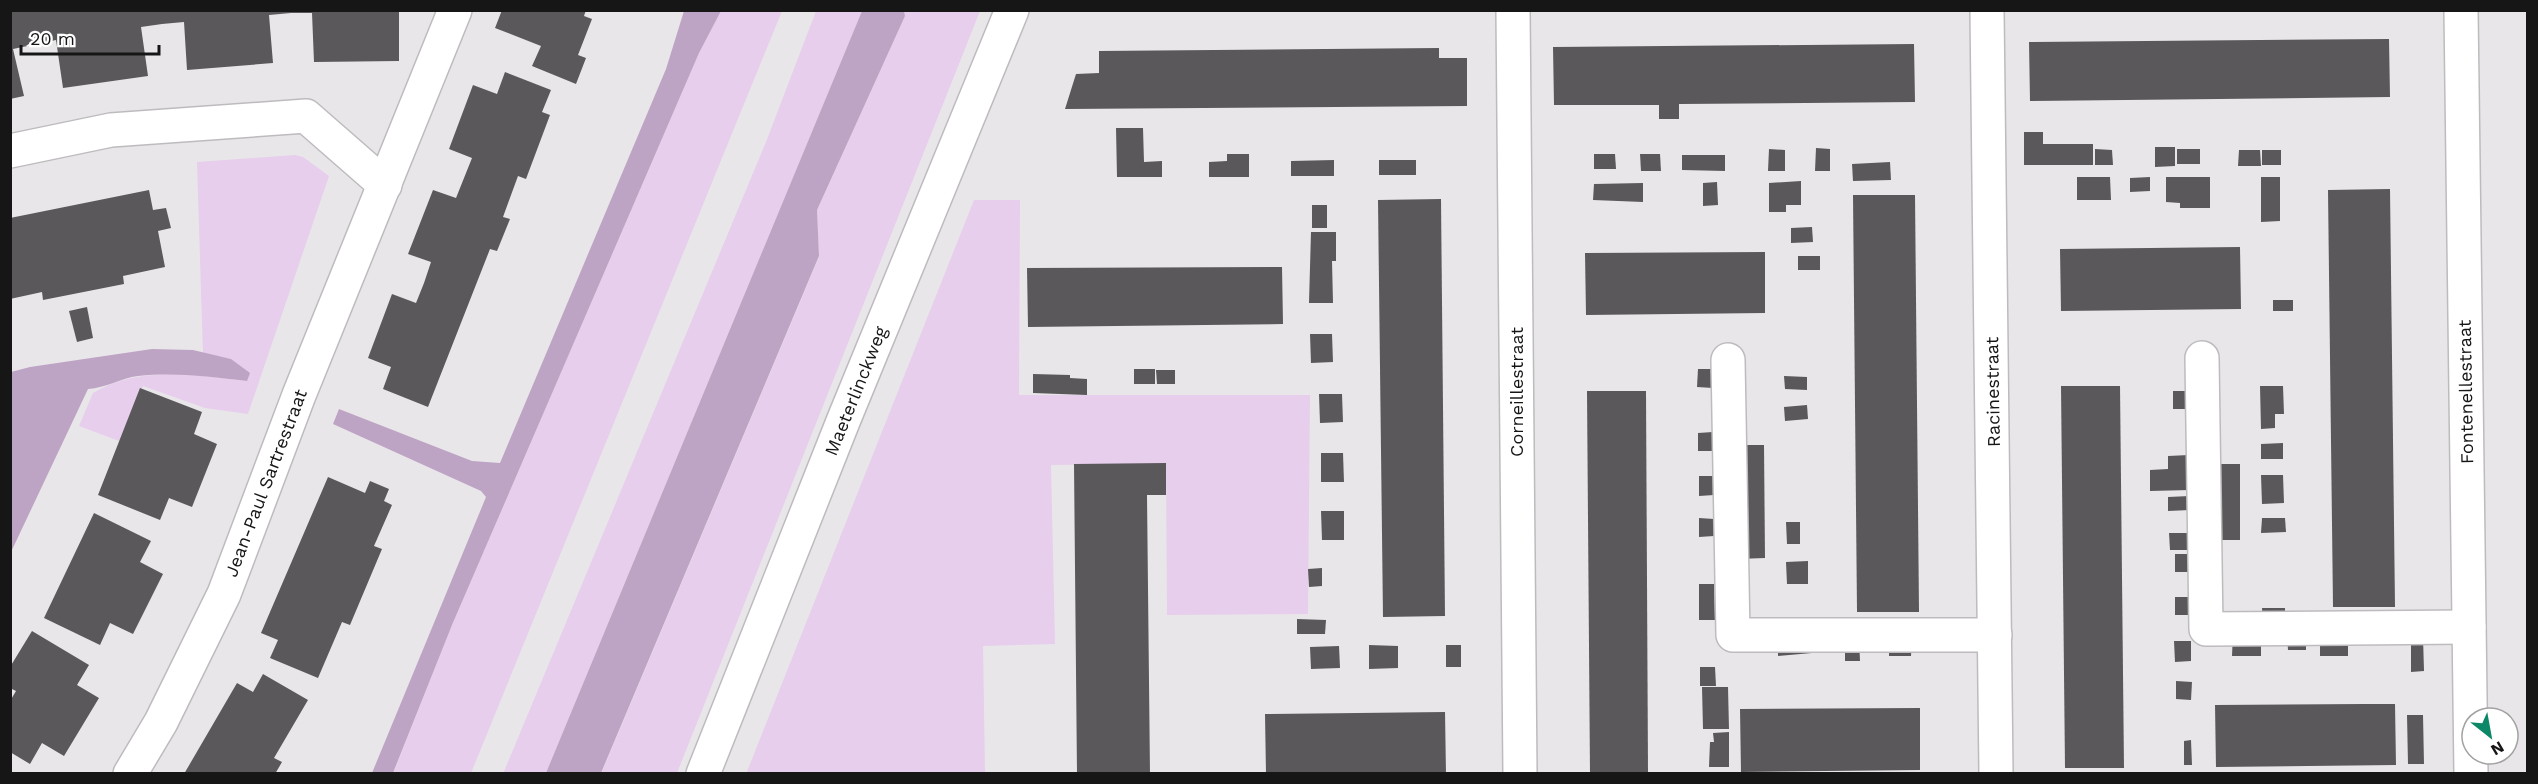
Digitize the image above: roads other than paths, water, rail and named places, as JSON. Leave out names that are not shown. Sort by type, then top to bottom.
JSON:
[{"type":"street","name":"Jean-Paul Sartrestraat","points":[[130,774],[161,722],[224,594],[299,395],[455,10]]},
{"type":"street","name":"Maeterlinckweg","points":[[704,774],[844,419],[1012,10]]},
{"type":"street","name":"Corneillestraat","points":[[1513,10],[1520,774]]},
{"type":"street","name":"Racinestraat","points":[[1987,10],[1996,774]]},
{"type":"street","name":"Fontenellestraat","points":[[2461,10],[2471,774]]},
{"type":"street","points":[[10,152],[111,130],[306,116],[385,185]]},
{"type":"street","points":[[2202,358],[2206,629],[2469,627]]},
{"type":"street","points":[[1728,360],[1733,635],[1995,635]]}]
